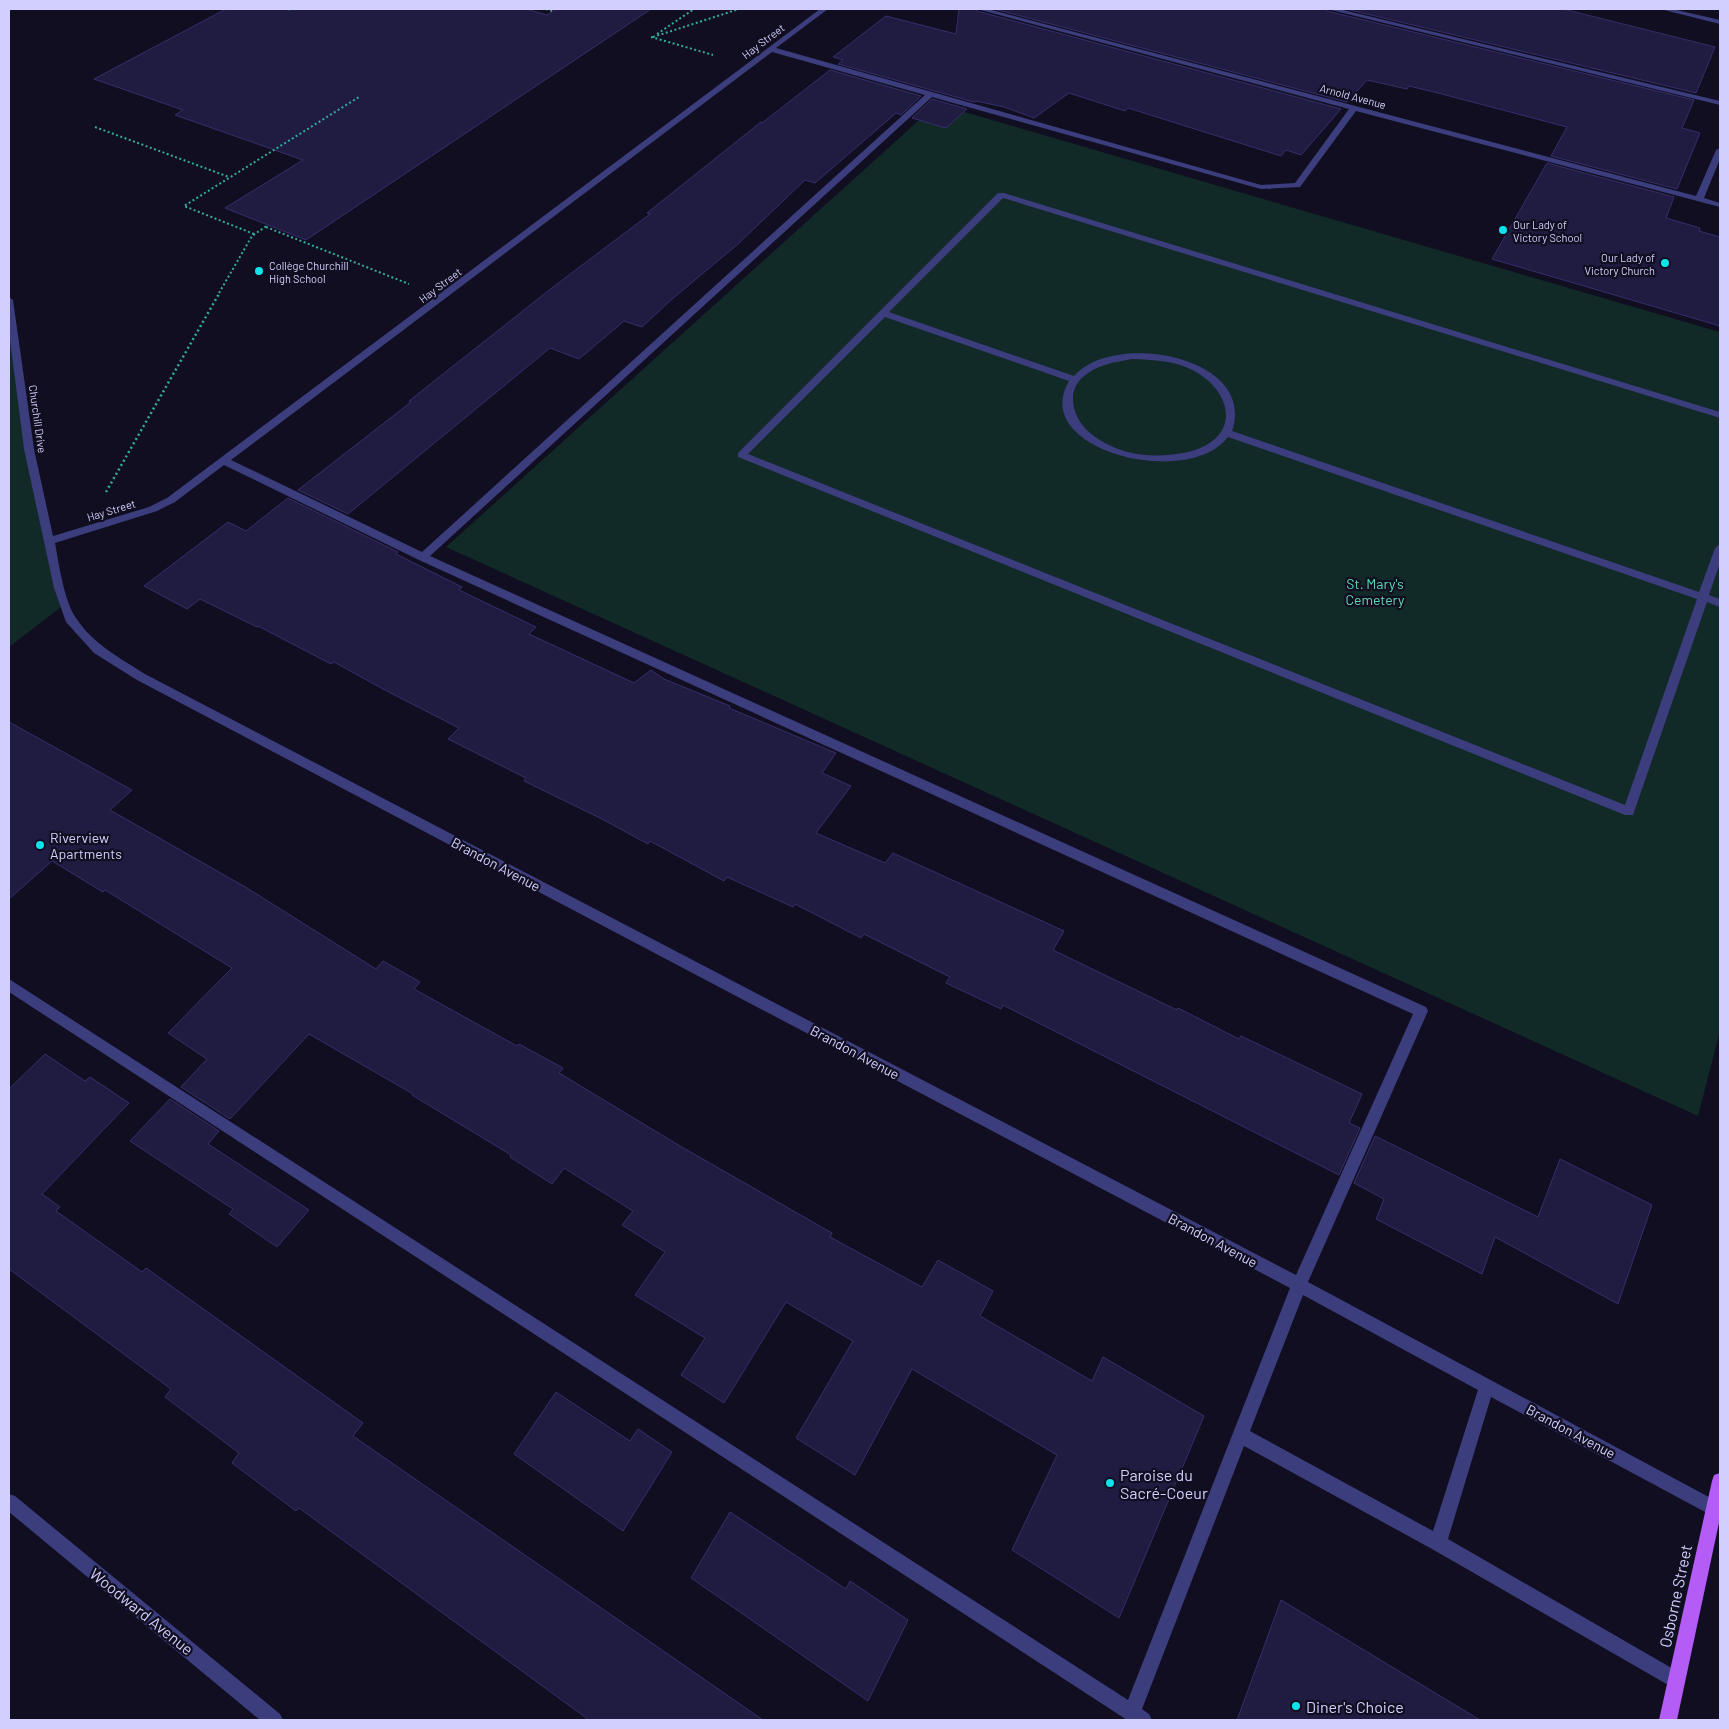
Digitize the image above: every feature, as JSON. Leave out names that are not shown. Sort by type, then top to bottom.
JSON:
[{"type":"main road","name":"Osborne Street","points":[[1668,1720],[1717,1510],[1720,1481]]},
{"type":"street","name":"Hay Street","points":[[48,541],[152,509],[171,500],[824,9]]},
{"type":"street","name":"Arnold Avenue","points":[[981,9],[1720,205]]},
{"type":"street","points":[[1331,9],[1720,103]]},
{"type":"street","points":[[1664,9],[1720,22]]},
{"type":"street","points":[[770,49],[1261,187],[1298,185],[1354,108]]},
{"type":"street","points":[[423,556],[930,95]]},
{"type":"street","points":[[1699,199],[1720,150]]},
{"type":"street","points":[[1720,415],[1001,195],[741,455],[1629,812],[1720,548]]},
{"type":"street","name":"Churchill Drive","points":[[9,300],[29,449],[48,541]]},
{"type":"street","points":[[883,314],[1074,380]]},
{"type":"street","points":[[1132,356],[1157,357],[1181,362],[1203,372],[1220,385],[1230,401],[1233,417],[1227,432],[1211,447],[1188,456],[1159,459],[1129,456],[1102,446],[1082,432],[1070,414],[1067,396],[1074,380],[1089,368],[1108,360],[1132,356]]},
{"type":"street","points":[[1227,432],[1720,604]]},
{"type":"street","points":[[9,985],[1138,1717],[1241,1435],[1299,1285],[1421,1011],[423,556],[225,461]]},
{"type":"street","name":"Brandon Avenue","points":[[48,541],[59,588],[70,618],[101,652],[140,677],[1299,1285],[1717,1510]]},
{"type":"street","points":[[1438,1543],[1487,1386]]},
{"type":"street","points":[[1241,1435],[1438,1543],[1676,1680]]},
{"type":"street","name":"Woodward Avenue","points":[[9,1502],[274,1720]]},
{"type":"path","points":[[288,9],[292,10]]},
{"type":"path","points":[[546,9],[552,12]]},
{"type":"path","points":[[652,37],[694,9]]},
{"type":"path","points":[[652,37],[739,9]]},
{"type":"path","points":[[652,37],[749,65]]},
{"type":"path","points":[[255,234],[184,206],[359,97]]},
{"type":"path","points":[[96,127],[230,178]]},
{"type":"path","points":[[103,496],[252,236],[267,226],[442,297]]},
{"type":"green space","name":"St. Mary's Cemetery","points":[[937,104],[1720,332],[1720,1031],[1698,1116],[446,547]]},
{"type":"green space","points":[[9,300],[29,449],[65,604],[9,647]]},
{"type":"building","points":[[226,9],[526,9],[547,15],[557,9],[651,9],[306,240],[225,208],[303,160],[175,115],[183,110],[94,79]]},
{"type":"building","points":[[959,9],[975,9],[1341,109],[1301,155],[1286,150],[1281,156],[1128,108],[1125,111],[1069,93],[1034,118],[1004,107],[974,102],[838,64],[843,60],[833,57],[886,16],[956,34]]},
{"type":"building","points":[[994,9],[1325,9],[1694,100],[1682,128],[1700,133],[1677,189],[1551,156],[1567,127],[1442,94],[1409,86],[1407,89],[1367,80],[1347,102]]},
{"type":"building","points":[[1346,9],[1563,9],[1715,47],[1696,93]]},
{"type":"building","points":[[830,70],[921,96],[901,115],[896,113],[815,183],[805,180],[738,244],[642,327],[624,321],[579,359],[550,348],[348,514],[298,490],[411,402],[409,401],[553,287],[650,214],[647,213],[761,122]]},
{"type":"building","points":[[932,99],[967,109],[946,128],[912,118]]},
{"type":"building","points":[[1547,163],[1674,197],[1666,218],[1700,228],[1699,231],[1720,237],[1720,326],[1492,259]]},
{"type":"building","points":[[288,498],[398,552],[396,554],[462,587],[459,590],[536,627],[529,634],[634,683],[651,670],[664,679],[836,753],[822,773],[851,786],[816,833],[885,863],[893,853],[1064,931],[1053,950],[1177,1010],[1178,1008],[1239,1039],[1241,1036],[1362,1094],[1349,1123],[1360,1128],[1339,1175],[1003,1005],[1001,1009],[946,983],[950,977],[864,934],[861,938],[795,904],[793,907],[727,877],[724,881],[650,841],[648,844],[524,781],[526,778],[448,739],[459,728],[334,662],[331,664],[258,626],[200,599],[187,609],[144,586],[228,522],[246,531]]},
{"type":"building","points":[[9,722],[132,790],[110,810],[247,888],[376,969],[383,961],[420,982],[414,989],[517,1046],[519,1044],[563,1068],[559,1073],[680,1146],[832,1233],[830,1237],[922,1287],[938,1260],[993,1291],[980,1316],[1092,1381],[1103,1357],[1204,1416],[1119,1618],[1012,1550],[1057,1455],[912,1369],[855,1475],[796,1438],[853,1341],[786,1302],[724,1403],[681,1375],[705,1338],[635,1295],[665,1252],[622,1225],[633,1211],[564,1168],[552,1184],[510,1157],[511,1155],[413,1094],[309,1034],[230,1119],[181,1087],[207,1059],[168,1033],[232,968],[105,890],[103,892],[52,861],[9,899]]},
{"type":"building","points":[[45,1054],[85,1081],[90,1077],[129,1103],[42,1194],[60,1207],[56,1211],[142,1272],[146,1268],[363,1423],[353,1436],[763,1720],[589,1720],[299,1508],[296,1511],[232,1463],[239,1453],[165,1397],[171,1389],[9,1269],[9,1089]]},
{"type":"building","points":[[170,1099],[219,1131],[208,1144],[309,1210],[277,1247],[229,1214],[233,1209],[130,1141]]},
{"type":"building","points":[[1375,1136],[1538,1217],[1560,1159],[1652,1205],[1618,1304],[1495,1237],[1482,1274],[1376,1219],[1384,1199],[1354,1183]]},
{"type":"building","points":[[556,1392],[630,1441],[638,1429],[672,1452],[623,1531],[514,1454]]},
{"type":"building","points":[[730,1512],[846,1589],[850,1581],[908,1620],[868,1701],[691,1578]]},
{"type":"building","points":[[1281,1600],[1480,1720],[1237,1720]]},
{"type":"place","name":"Our Lady of Victory School","points":[[1503,230]]},
{"type":"place","name":"Our Lady of Victory Church","points":[[1665,263]]},
{"type":"place","name":"Collège Churchill High School","points":[[259,271]]},
{"type":"place","name":"Riverview Apartments","points":[[40,845]]},
{"type":"place","name":"Paroise du Sacré-Coeur","points":[[1110,1483]]},
{"type":"place","name":"Diner's Choice","points":[[1296,1706]]}]
